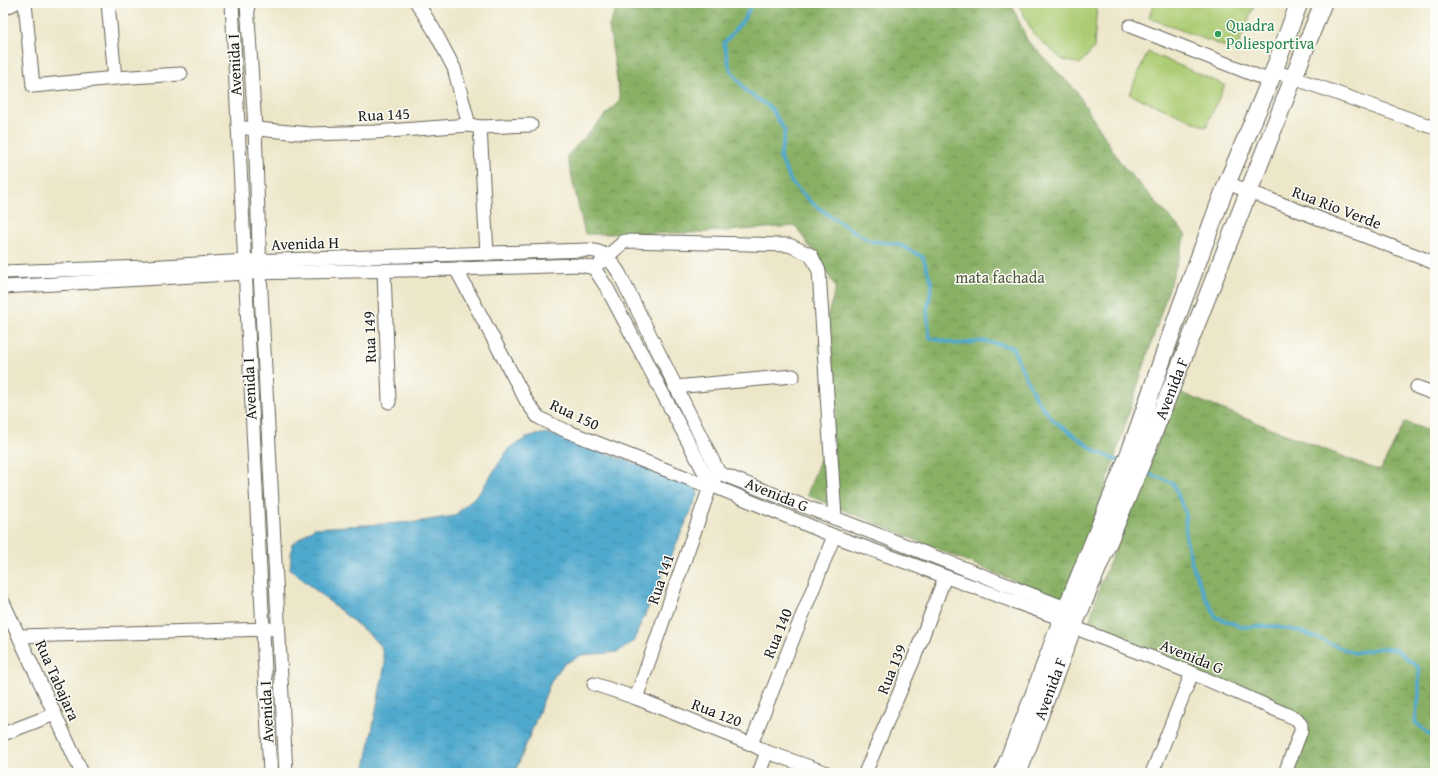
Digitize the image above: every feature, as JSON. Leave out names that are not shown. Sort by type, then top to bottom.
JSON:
[{"type":"main road","name":"Avenida F","points":[[1003,773],[1067,618],[1131,490],[1139,451],[1180,309],[1227,183],[1272,76],[1299,3]]},
{"type":"main road","name":"Avenida F","points":[[1018,773],[1067,618],[1118,479],[1139,451],[1249,191],[1323,3]]},
{"type":"street","points":[[3,9],[15,3]]},
{"type":"street","points":[[25,3],[33,86],[115,78],[181,74]]},
{"type":"street","points":[[108,3],[115,78]]},
{"type":"street","name":"Avenida I","points":[[232,3],[246,267],[261,628],[270,773]]},
{"type":"street","name":"Avenida I","points":[[247,3],[255,128],[260,267],[286,773]]},
{"type":"street","points":[[417,3],[434,30],[454,68],[475,126],[487,254]]},
{"type":"street","points":[[1130,26],[1272,76],[1294,77],[1435,128]]},
{"type":"street","name":"Rua 145","points":[[239,128],[255,128],[311,134],[475,126],[531,125]]},
{"type":"street","name":"Rua Rio Verde","points":[[1227,183],[1435,263]]},
{"type":"street","points":[[710,486],[607,288],[594,268],[625,241],[789,245],[811,256],[820,271],[835,518]]},
{"type":"street","name":"Avenida H","points":[[260,267],[587,250],[597,251],[607,256]]},
{"type":"street","points":[[607,256],[619,273],[719,473]]},
{"type":"street","name":"Avenida H","points":[[3,272],[147,267],[260,267],[384,271],[579,265],[594,268]]},
{"type":"street","name":"Avenida H","points":[[3,287],[246,267]]},
{"type":"street","name":"Rua 150","points":[[456,269],[527,402],[538,417],[569,432],[710,486]]},
{"type":"street","name":"Rua 149","points":[[384,271],[389,402]]},
{"type":"street","points":[[675,387],[793,376]]},
{"type":"street","points":[[1417,387],[1435,394]]},
{"type":"street","name":"Avenida G","points":[[719,473],[835,518],[1297,719],[1301,725],[1301,731],[1284,773]]},
{"type":"street","name":"Rua 141","points":[[636,698],[710,486],[719,473]]},
{"type":"street","name":"Avenida G","points":[[710,486],[834,536],[945,577],[1067,618]]},
{"type":"street","name":"Rua 140","points":[[751,744],[834,536]]},
{"type":"street","name":"Rua 139","points":[[865,773],[945,577]]},
{"type":"street","name":"Rua Tabajara","points":[[5,610],[20,636],[82,773]]},
{"type":"street","points":[[20,636],[261,628],[279,629]]},
{"type":"street","points":[[1152,773],[1192,673]]},
{"type":"street","name":"Rua 120","points":[[594,684],[636,698],[751,744],[767,752],[827,773]]},
{"type":"street","points":[[3,734],[54,714]]},
{"type":"street","points":[[759,773],[767,752]]},
{"type":"green space","name":"mata fachada","points":[[619,3],[1011,3],[1027,40],[1076,91],[1122,165],[1186,235],[1068,603],[807,495],[837,413],[819,345],[836,287],[796,226],[694,233],[585,234],[567,156],[620,100],[609,26]]},
{"type":"green space","points":[[1018,3],[1097,3],[1094,48],[1080,64],[1063,60],[1034,35]]},
{"type":"green space","name":"Quadra Poliesportiva","points":[[1154,3],[1255,3],[1236,51],[1149,18]]},
{"type":"green space","points":[[1148,52],[1225,85],[1206,127],[1129,94]]},
{"type":"green space","points":[[1178,392],[1380,471],[1405,422],[1435,433],[1435,773],[1290,773],[1310,722],[1088,625],[1100,586]]},
{"type":"water","points":[[548,433],[692,483],[696,488],[698,495],[633,642],[618,652],[582,655],[564,664],[551,681],[515,773],[364,773],[385,663],[381,647],[371,636],[290,569],[292,544],[314,528],[416,522],[454,516],[480,492],[509,448],[530,436]]},
{"type":"waterway","points":[[753,3],[742,22],[724,43],[730,69],[747,92],[771,108],[785,131],[780,158],[792,183],[812,203],[834,219],[870,241],[898,244],[923,257],[932,284],[927,311],[930,338],[957,344],[984,341],[1012,347],[1035,397],[1053,420],[1097,452],[1122,462]]},
{"type":"waterway","points":[[1142,471],[1173,483],[1185,512],[1186,539],[1193,567],[1203,592],[1216,617],[1242,627],[1271,626],[1299,631],[1354,653],[1380,648],[1397,650],[1419,668],[1419,696],[1415,722],[1435,739]]},
{"type":"place","name":"Quadra Poliesportiva","points":[[1218,34]]}]
